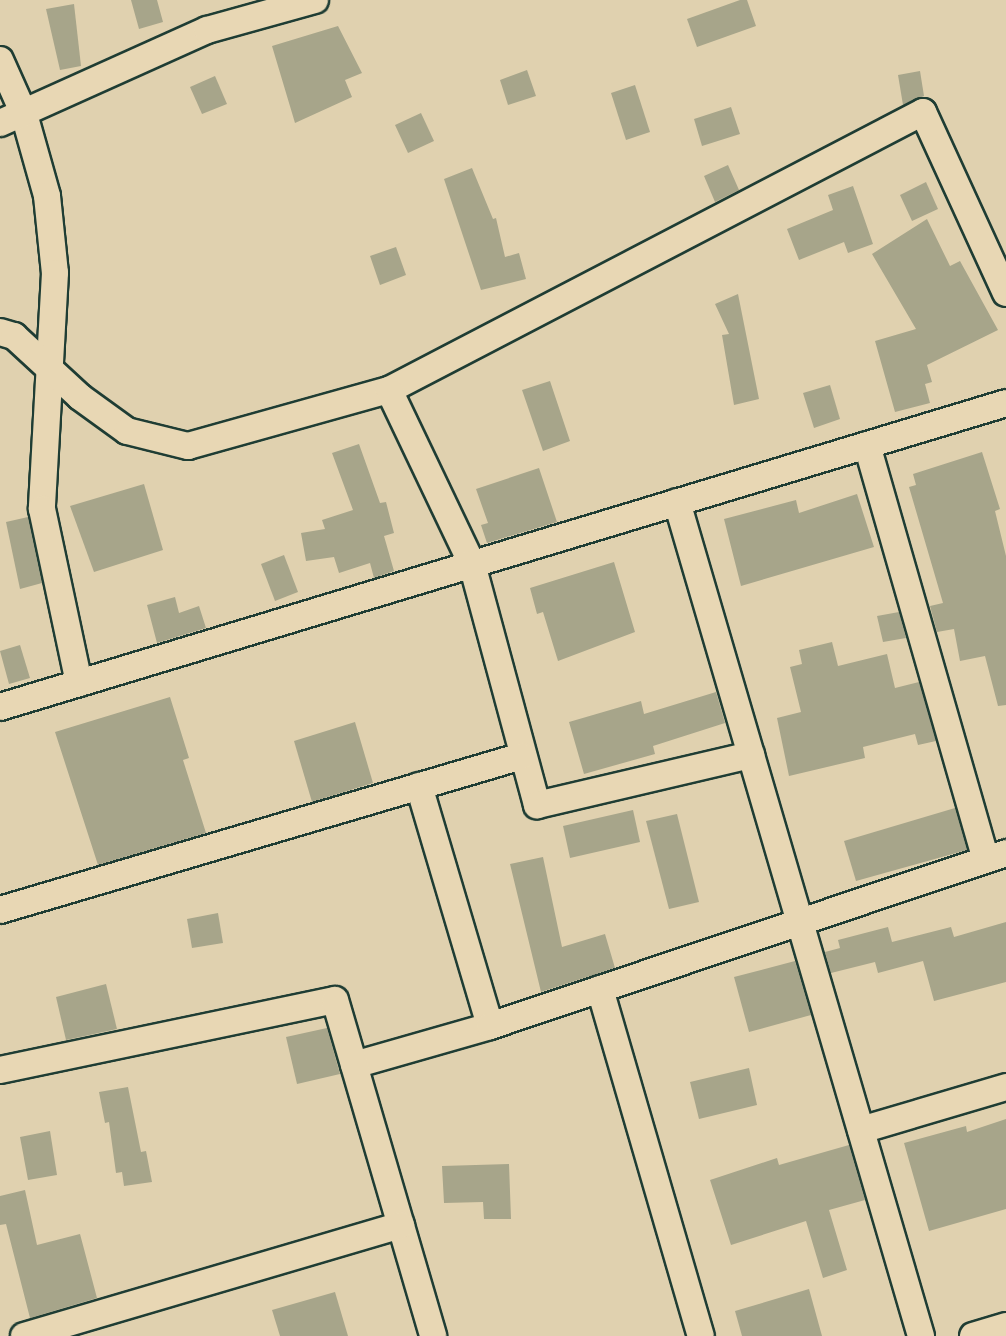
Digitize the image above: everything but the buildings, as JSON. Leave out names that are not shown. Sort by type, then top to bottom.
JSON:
[{"type":"street","points":[[12,118],[207,30],[315,0]]},
{"type":"street","points":[[0,60],[12,118],[47,195],[53,260],[42,509],[79,683]]},
{"type":"street","points":[[0,332],[14,336],[80,397],[127,431],[188,446],[389,390],[923,111],[1006,293]]},
{"type":"street","points":[[389,390],[472,564],[537,805],[751,755]]},
{"type":"street","points":[[0,707],[1006,403]]},
{"type":"street","points":[[354,1065],[490,1026],[996,856],[867,445]]},
{"type":"street","points":[[677,502],[921,1336]]},
{"type":"street","points":[[0,910],[522,756]]},
{"type":"street","points":[[419,786],[490,1026]]},
{"type":"street","points":[[600,989],[701,1336]]},
{"type":"street","points":[[0,1070],[335,1000],[433,1336]]},
{"type":"street","points":[[860,1130],[1006,1087]]},
{"type":"street","points":[[23,1336],[401,1225]]},
{"type":"street","points":[[973,1336],[1006,1326]]}]
